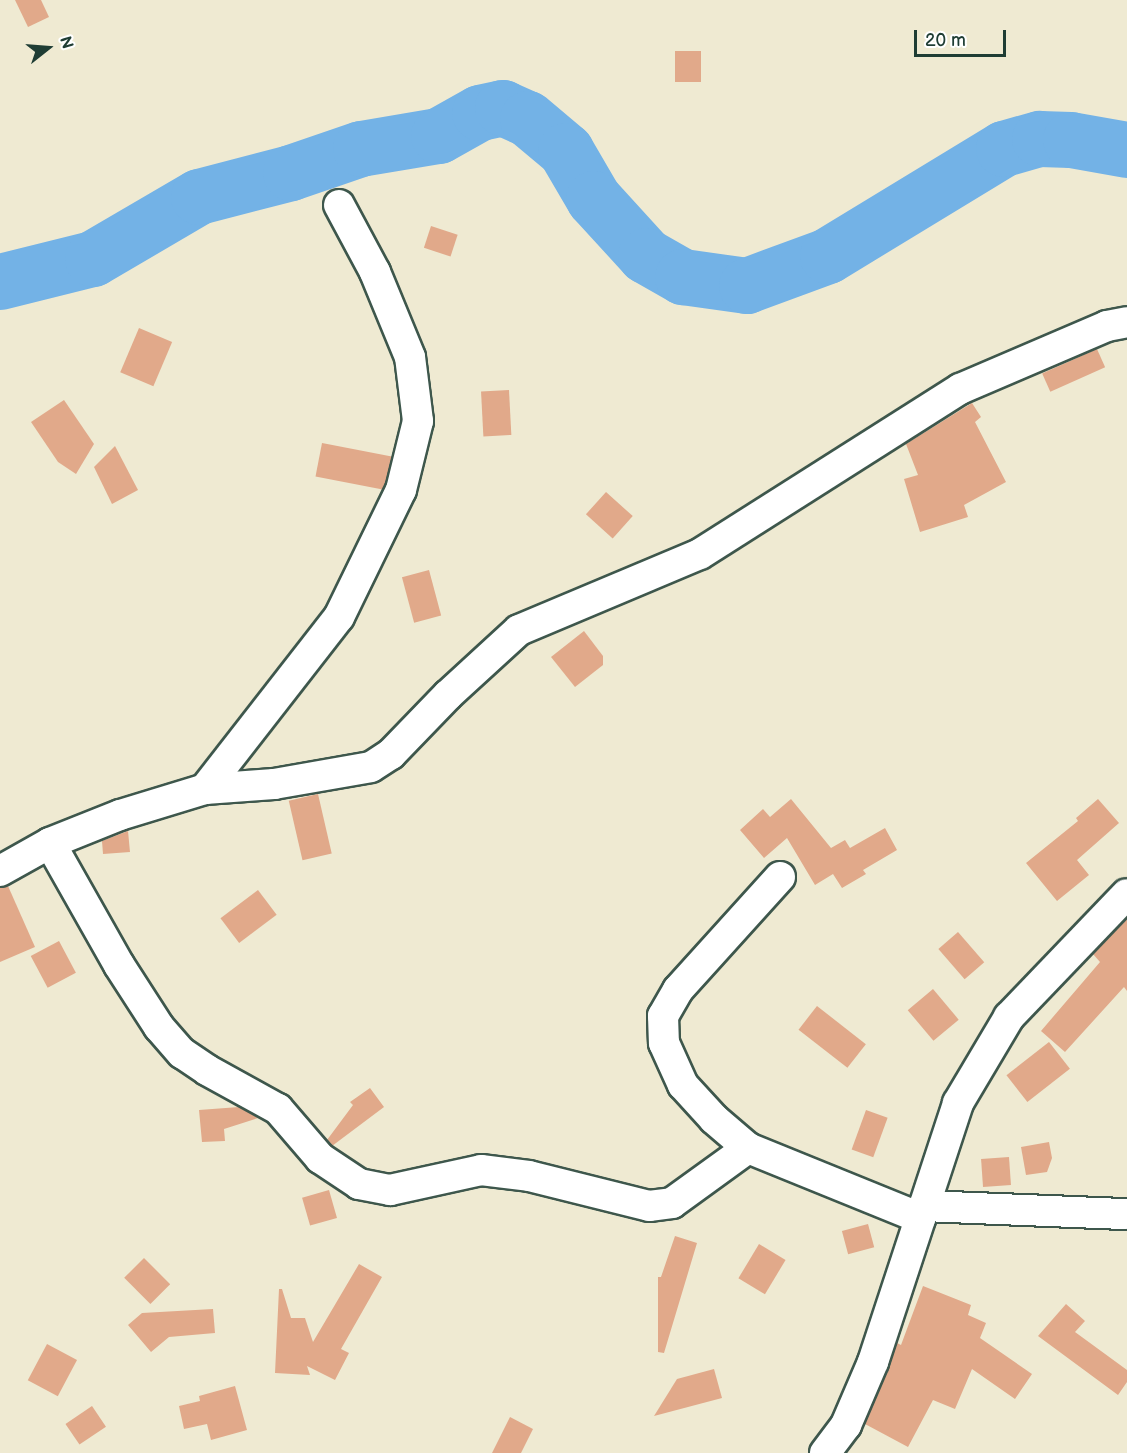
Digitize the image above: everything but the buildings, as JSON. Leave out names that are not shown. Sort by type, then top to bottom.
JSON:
[{"type":"street","points":[[205,789],[339,617],[401,490],[418,422],[410,357],[375,272],[339,206]]},
{"type":"street","points":[[0,871],[50,843],[120,815],[205,789],[274,784],[371,767],[391,754],[447,695],[519,630],[700,554],[960,389],[1107,326],[1127,322]]},
{"type":"street","points":[[50,843],[119,965],[159,1027],[182,1053],[207,1070],[278,1109],[321,1158],[359,1184],[390,1190],[481,1170],[529,1176],[649,1206],[672,1203],[748,1148]]},
{"type":"street","points":[[780,877],[678,990],[663,1016],[664,1043],[683,1085],[714,1119],[748,1148],[922,1212],[1127,1214]]},
{"type":"street","points":[[825,1453],[846,1425],[873,1362],[958,1103],[1009,1017],[1127,894]]},
{"type":"waterway","points":[[0,282],[93,259],[199,197],[291,173],[361,149],[439,136],[480,113],[503,108],[528,119],[566,151],[594,199],[646,256],[683,277],[747,286],[828,256],[1004,149],[1040,139],[1071,140],[1127,150]]}]
